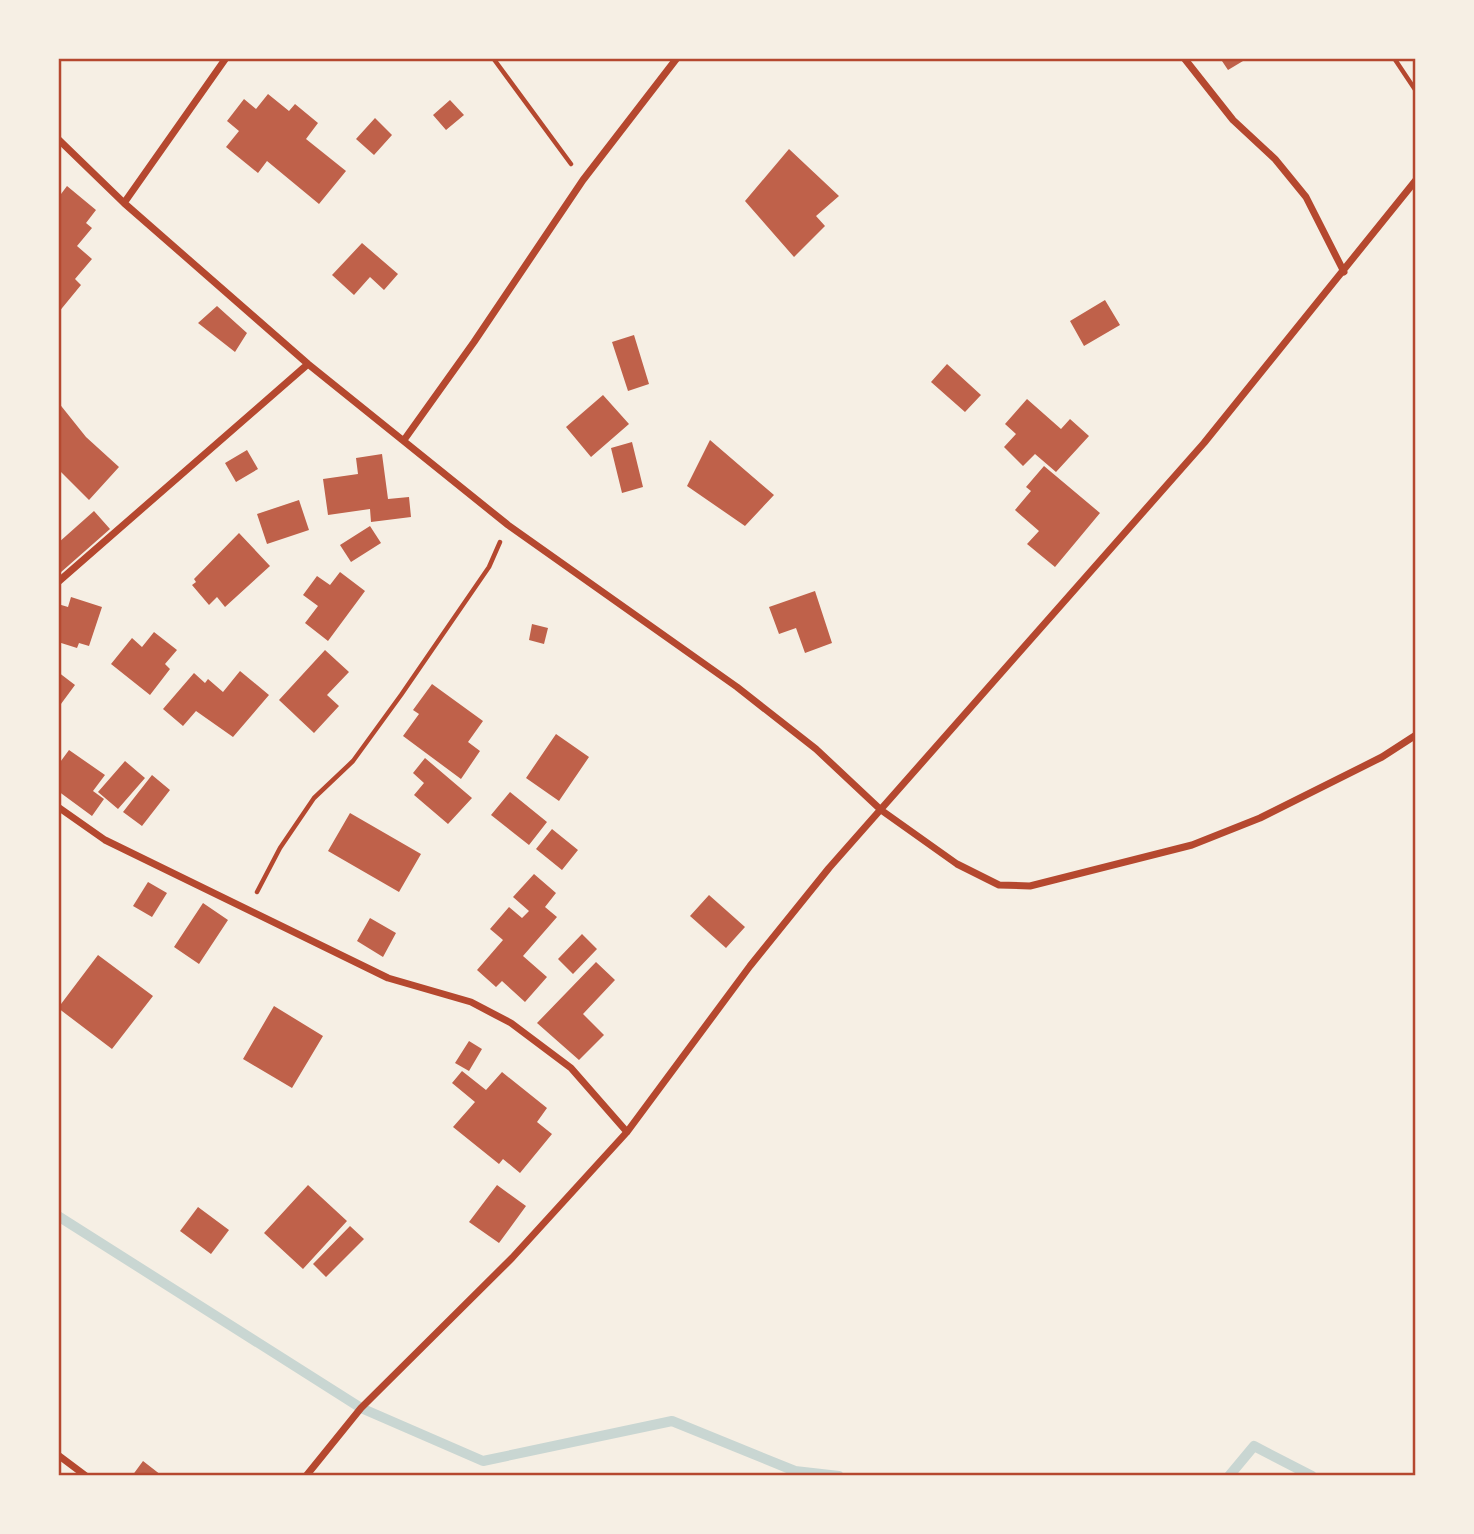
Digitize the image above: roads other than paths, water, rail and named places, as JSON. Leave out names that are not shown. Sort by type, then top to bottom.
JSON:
[{"type":"street","points":[[124,204],[226,58]]},
{"type":"street","points":[[404,439],[474,342],[583,180],[677,58]]},
{"type":"street","points":[[1184,58],[1233,120],[1275,159],[1306,198],[1344,272]]},
{"type":"street","points":[[58,139],[124,204],[308,364],[508,525],[737,687],[816,749],[881,810],[957,864],[999,885],[1031,886],[1204,841],[1260,818],[1382,757],[1416,735]]},
{"type":"street","points":[[306,1476],[361,1408],[512,1258],[627,1132],[750,966],[829,868],[1205,443],[1416,180]]},
{"type":"street","points":[[58,582],[308,364]]},
{"type":"street","points":[[58,807],[105,840],[387,978],[471,1002],[511,1023],[571,1068],[627,1132]]},
{"type":"street","points":[[58,1455],[86,1476]]},
{"type":"waterway","points":[[58,1216],[361,1408],[483,1461],[672,1421],[795,1471],[839,1476]]},
{"type":"waterway","points":[[1229,1476],[1254,1446],[1312,1476]]}]
